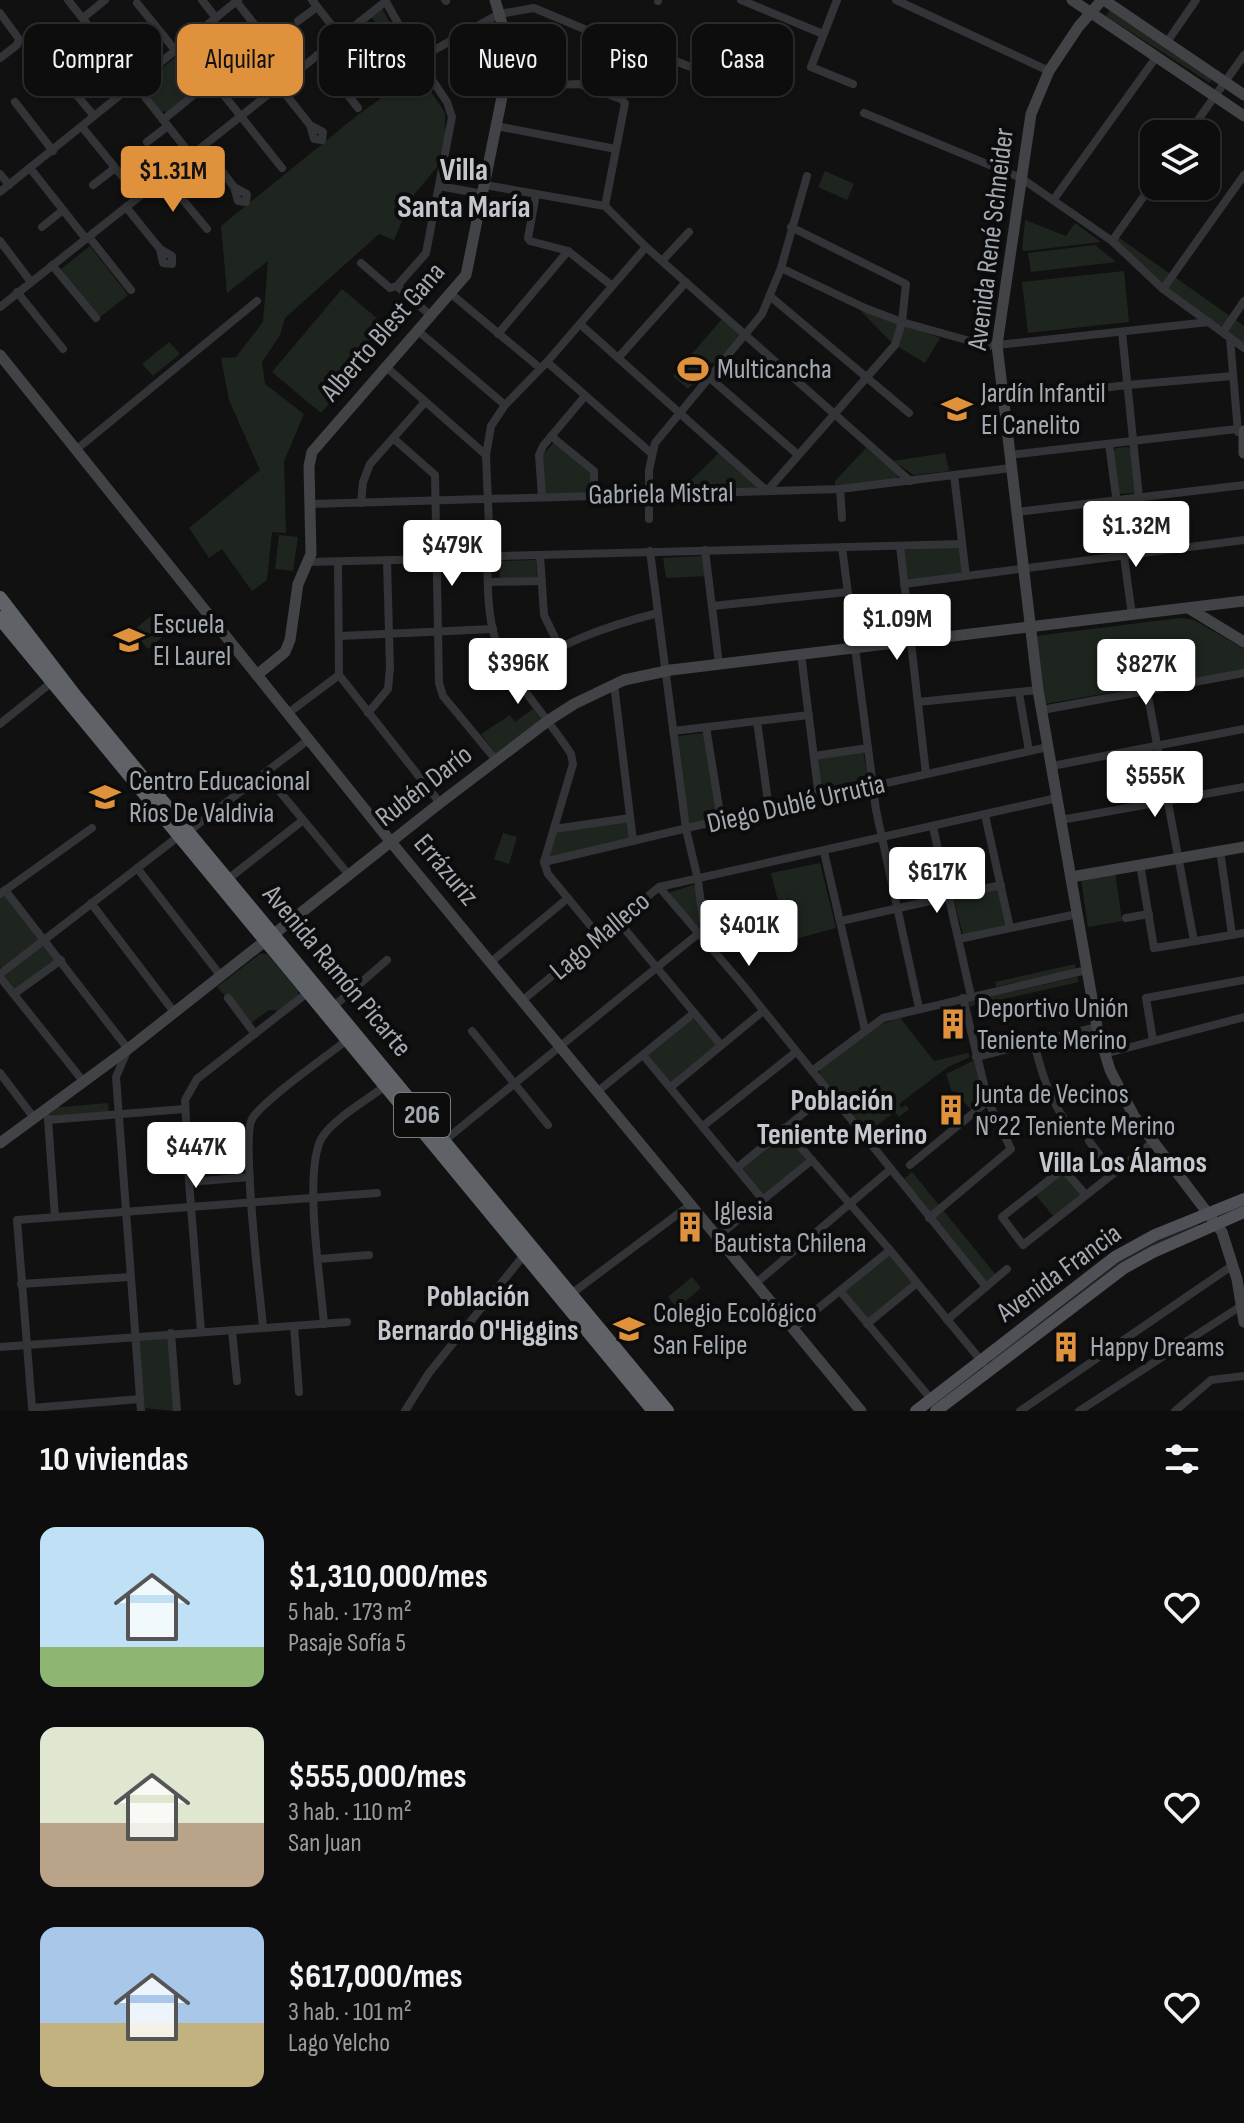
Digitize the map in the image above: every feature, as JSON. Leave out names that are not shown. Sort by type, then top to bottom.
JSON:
[{"type":"highway","name":"Avenida Ramón Picarte","points":[[0,598],[270,939],[333,1007],[667,1411]]},
{"type":"highway","name":"Avenida Ramón Picarte","points":[[0,618],[184,834],[228,879],[307,993],[654,1411]]},
{"type":"main road","name":"Avenida Francia","points":[[1213,1218],[1244,1199]]},
{"type":"main road","name":"Avenida Francia","points":[[933,1405],[1115,1257],[1155,1235],[1244,1212]]},
{"type":"main road","name":"Avenida Francia","points":[[916,1411],[933,1405],[951,1392],[953,1383],[985,1365]]},
{"type":"street","points":[[68,0],[88,24]]},
{"type":"street","points":[[83,18],[105,0]]},
{"type":"street","points":[[202,0],[216,18]]},
{"type":"street","name":"Alberto Blest Gana","points":[[495,0],[501,24]]},
{"type":"street","points":[[741,0],[823,34]]},
{"type":"street","points":[[837,0],[811,67],[853,84]]},
{"type":"street","points":[[896,0],[1049,71]]},
{"type":"street","points":[[1072,0],[1244,116]]},
{"type":"street","points":[[1103,0],[1244,95]]},
{"type":"street","name":"Avenida René Schneider","points":[[1103,0],[1090,11],[1049,71],[1031,114],[997,345],[1038,690],[1097,1027],[1104,1054],[1125,1101],[1152,1143],[1213,1218],[1240,1277],[1244,1322]]},
{"type":"street","points":[[1167,42],[1196,0]]},
{"type":"street","points":[[208,24],[237,1],[255,24]]},
{"type":"street","points":[[137,3],[177,45]]},
{"type":"street","points":[[298,21],[314,3],[331,24]]},
{"type":"street","points":[[356,24],[383,3],[396,24]]},
{"type":"street","points":[[434,50],[499,14],[534,8],[632,49],[650,51],[692,68]]},
{"type":"street","points":[[0,13],[19,39],[17,45],[0,58]]},
{"type":"street","points":[[161,62],[177,49]]},
{"type":"street","points":[[303,66],[317,55],[358,108]]},
{"type":"street","points":[[1198,120],[1244,55]]},
{"type":"street","points":[[1054,199],[1157,56]]},
{"type":"street","points":[[361,263],[390,288],[397,286],[426,253],[452,117],[447,102],[434,83]]},
{"type":"street","points":[[566,85],[579,84],[625,103],[605,206]]},
{"type":"street","points":[[78,96],[94,116]]},
{"type":"street","points":[[0,192],[119,96]]},
{"type":"street","points":[[144,96],[191,155]]},
{"type":"street","points":[[147,142],[195,96]]},
{"type":"street","points":[[224,96],[282,168]]},
{"type":"street","points":[[0,307],[266,96]]},
{"type":"street","points":[[287,96],[310,125]]},
{"type":"street","name":"Alberto Blest Gana","points":[[257,675],[285,652],[290,640],[298,584],[311,554],[309,466],[312,452],[466,275],[503,96]]},
{"type":"street","points":[[15,102],[53,151]]},
{"type":"street","points":[[864,113],[1021,178],[1112,241],[1163,289],[1244,348]]},
{"type":"street","points":[[496,126],[616,149]]},
{"type":"street","points":[[82,127],[139,197]]},
{"type":"street","points":[[203,146],[234,187]]},
{"type":"street","points":[[30,168],[131,290]]},
{"type":"street","points":[[93,185],[115,168]]},
{"type":"street","points":[[0,174],[9,185]]},
{"type":"street","points":[[1163,289],[1244,175]]},
{"type":"street","points":[[649,519],[651,453],[655,443],[762,314],[781,268],[807,176]]},
{"type":"street","points":[[164,177],[207,229]]},
{"type":"street","points":[[439,186],[536,194],[605,206],[646,247],[910,481]]},
{"type":"street","points":[[536,194],[530,241],[568,251],[611,285]]},
{"type":"street","points":[[1112,241],[1141,200]]},
{"type":"street","points":[[126,207],[160,249]]},
{"type":"street","points":[[42,227],[63,210]]},
{"type":"street","points":[[580,324],[767,491],[895,345],[902,322],[906,284],[791,227]]},
{"type":"street","points":[[662,261],[689,232]]},
{"type":"street","points":[[0,241],[31,282]]},
{"type":"street","points":[[489,526],[486,455],[491,426],[505,405],[544,365],[646,247]]},
{"type":"street","points":[[498,334],[568,251]]},
{"type":"street","points":[[0,260],[9,253]]},
{"type":"street","points":[[52,265],[96,318]]},
{"type":"street","points":[[781,268],[902,322],[988,346],[1209,322]]},
{"type":"street","points":[[618,358],[686,282]]},
{"type":"street","points":[[397,286],[430,315]]},
{"type":"street","points":[[17,292],[63,349]]},
{"type":"street","points":[[450,293],[498,334],[585,396],[651,453]]},
{"type":"street","points":[[771,297],[909,413]]},
{"type":"street","points":[[77,449],[257,301]]},
{"type":"street","points":[[1244,301],[1226,335],[1244,453]]},
{"type":"street","points":[[417,330],[505,405]]},
{"type":"street","points":[[1122,332],[1139,498]]},
{"type":"street","name":"Errázuriz","points":[[1,357],[391,842],[861,1411]]},
{"type":"street","points":[[385,366],[486,455]]},
{"type":"street","points":[[1003,400],[1233,376]]},
{"type":"street","points":[[710,378],[797,454]]},
{"type":"street","points":[[542,497],[539,455],[585,396]]},
{"type":"street","points":[[361,503],[363,482],[370,464],[425,402]]},
{"type":"street","points":[[1010,455],[1241,433]]},
{"type":"street","points":[[551,436],[594,471],[594,496]]},
{"type":"street","points":[[393,438],[435,475],[439,683],[443,696],[496,760]]},
{"type":"street","points":[[1109,444],[1132,616]]},
{"type":"street","name":"Gabriela Mistral","points":[[310,504],[840,489],[1011,468]]},
{"type":"street","points":[[954,475],[966,576]]},
{"type":"street","points":[[1017,512],[1244,485]]},
{"type":"street","points":[[840,489],[842,518]]},
{"type":"street","points":[[904,584],[1244,540]]},
{"type":"street","points":[[463,557],[962,544]]},
{"type":"street","points":[[900,546],[926,774]]},
{"type":"street","points":[[842,547],[881,839],[919,1008]]},
{"type":"street","points":[[705,550],[719,664]]},
{"type":"street","points":[[444,1141],[704,929],[698,880],[686,829],[650,551]]},
{"type":"street","points":[[540,555],[544,615],[559,646]]},
{"type":"street","points":[[487,556],[493,629],[499,649],[571,754],[573,764],[544,862],[548,874],[599,936]]},
{"type":"street","points":[[307,562],[436,559]]},
{"type":"street","points":[[368,713],[388,689],[387,561]]},
{"type":"street","points":[[338,563],[339,675],[440,803]]},
{"type":"street","points":[[488,582],[542,581]]},
{"type":"street","points":[[712,606],[847,592]]},
{"type":"street","name":"Rubén Darío","points":[[0,1143],[42,1116],[549,720],[614,684],[665,671],[1244,601]]},
{"type":"street","points":[[1190,608],[1244,642]]},
{"type":"street","points":[[514,672],[559,646],[606,626],[658,613]]},
{"type":"street","points":[[340,636],[493,629]]},
{"type":"street","points":[[801,654],[819,798]]},
{"type":"street","points":[[1042,710],[1244,673]]},
{"type":"street","points":[[287,714],[339,675]]},
{"type":"street","points":[[1,721],[52,682]]},
{"type":"street","points":[[614,684],[633,841]]},
{"type":"street","points":[[918,702],[1038,690]]},
{"type":"street","points":[[1147,691],[1194,941]]},
{"type":"street","points":[[1019,693],[1029,751]]},
{"type":"street","points":[[673,731],[809,715]]},
{"type":"street","points":[[757,721],[769,809]]},
{"type":"street","points":[[706,727],[721,820]]},
{"type":"street","points":[[1052,766],[1244,729]]},
{"type":"street","points":[[83,1081],[0,975],[308,740]]},
{"type":"street","name":"Diego Dublé Urrutia","points":[[544,862],[1048,747]]},
{"type":"street","points":[[814,756],[868,748]]},
{"type":"street","points":[[265,774],[349,875]]},
{"type":"street","points":[[1061,820],[1244,787]]},
{"type":"street","name":"Lago Malleco","points":[[523,1000],[659,887],[1057,798]]},
{"type":"street","points":[[985,815],[1010,928]]},
{"type":"street","points":[[554,829],[630,818]]},
{"type":"street","points":[[228,879],[302,821]]},
{"type":"street","points":[[929,1218],[1011,1149],[988,1101],[976,1057],[959,939],[933,827]]},
{"type":"street","points":[[92,828],[3,892],[46,940],[128,1049],[116,1077],[134,1336],[144,1411]]},
{"type":"street","points":[[1071,877],[1244,847]]},
{"type":"street","points":[[1220,850],[1232,935]]},
{"type":"street","points":[[824,852],[865,1030]]},
{"type":"street","points":[[1140,864],[1154,948],[1244,933]]},
{"type":"street","points":[[137,868],[220,975]]},
{"type":"street","points":[[841,921],[1001,885]]},
{"type":"street","points":[[659,887],[986,1287]]},
{"type":"street","points":[[491,962],[568,898]]},
{"type":"street","points":[[91,903],[174,1012]]},
{"type":"street","points":[[959,939],[1077,914]]},
{"type":"street","points":[[1126,918],[1149,914]]},
{"type":"street","points":[[618,921],[721,1045]]},
{"type":"street","points":[[14,994],[61,960]]},
{"type":"street","points":[[333,1007],[387,960]]},
{"type":"street","points":[[812,1071],[883,1018],[1087,970]]},
{"type":"street","points":[[1153,1040],[1146,998],[1244,980]]},
{"type":"street","points":[[201,1331],[184,1109],[187,1095],[197,1079],[307,993]]},
{"type":"street","points":[[228,998],[255,1034]]},
{"type":"street","points":[[671,1087],[763,1011]]},
{"type":"street","points":[[597,1092],[694,1013]]},
{"type":"street","points":[[1104,1054],[1244,1017]]},
{"type":"street","points":[[976,1057],[1097,1027]]},
{"type":"street","points":[[472,1031],[548,1125]]},
{"type":"street","points":[[263,1327],[248,1130],[256,1113],[347,1040]]},
{"type":"street","points":[[1034,1042],[1044,1083],[1057,1110],[1074,1134]]},
{"type":"street","points":[[703,1126],[796,1052]]},
{"type":"street","points":[[643,1055],[763,1200]]},
{"type":"street","points":[[0,1073],[42,1116],[55,1217]]},
{"type":"street","points":[[324,1324],[314,1197],[315,1155],[323,1136],[385,1086]]},
{"type":"street","points":[[737,1168],[829,1092]]},
{"type":"street","points":[[910,1165],[988,1101]]},
{"type":"street","points":[[42,1116],[184,1109]]},
{"type":"street","points":[[784,1128],[985,1365]]},
{"type":"street","points":[[1089,1141],[1113,1173]]},
{"type":"street","points":[[1086,1195],[1063,1169],[1002,1217],[1023,1245],[1152,1143]]},
{"type":"street","points":[[717,1237],[812,1160]]},
{"type":"street","points":[[756,1283],[891,1169]]},
{"type":"street","points":[[189,1182],[250,1177]]},
{"type":"street","points":[[140,1399],[84,1408],[32,1408],[17,1220],[377,1193]]},
{"type":"street","points":[[571,1294],[690,1205]]},
{"type":"street","points":[[794,1328],[890,1250]]},
{"type":"street","points":[[319,1259],[369,1255]]},
{"type":"street","points":[[405,1411],[429,1373],[524,1255]]},
{"type":"street","points":[[1020,1411],[1233,1265]]},
{"type":"street","points":[[947,1320],[1007,1269]]},
{"type":"street","points":[[21,1284],[130,1277]]},
{"type":"street","points":[[867,1324],[917,1283]]},
{"type":"street","points":[[840,1291],[933,1405]]},
{"type":"street","points":[[1079,1411],[1241,1306]]},
{"type":"street","points":[[0,1347],[347,1322]]},
{"type":"street","points":[[294,1326],[299,1392]]},
{"type":"street","points":[[232,1330],[237,1381]]},
{"type":"street","points":[[171,1333],[177,1411]]},
{"type":"street","points":[[1175,1411],[1211,1380],[1244,1376]]},
{"type":"shaded area","points":[[382,9],[391,24],[377,24],[371,17]]},
{"type":"shaded area","points":[[1110,10],[1212,78],[1210,83],[1106,16]]},
{"type":"shaded area","points":[[177,56],[177,96],[188,96],[167,112],[161,111],[149,96],[161,96],[161,69]]},
{"type":"shaded area","points":[[384,96],[434,96],[445,113],[445,136],[437,167],[412,197],[394,240],[379,234],[285,318],[280,335],[262,362],[265,384],[304,414],[284,461],[286,533],[272,532],[267,580],[252,591],[222,549],[209,558],[189,528],[260,470],[229,400],[221,358],[236,357],[263,322],[268,261],[227,293],[221,226]]},
{"type":"shaded area","points":[[825,171],[854,184],[847,200],[818,187]]},
{"type":"shaded area","points":[[1025,220],[1066,236],[1075,223],[1101,242],[1025,251],[1022,250]]},
{"type":"shaded area","points":[[1118,237],[1244,326],[1244,344],[1156,280],[1116,240]]},
{"type":"shaded area","points":[[1095,245],[1116,262],[1031,272],[1028,253]]},
{"type":"shaded area","points":[[90,246],[128,295],[99,318],[60,270]]},
{"type":"shaded area","points":[[1124,271],[1129,322],[1028,333],[1022,282]]},
{"type":"shaded area","points":[[342,289],[391,330],[321,413],[272,372]]},
{"type":"shaded area","points":[[859,309],[940,338],[925,363],[892,343]]},
{"type":"shaded area","points":[[722,319],[739,334],[739,340],[717,365],[712,362],[688,389],[673,376]]},
{"type":"shaded area","points":[[169,342],[180,354],[153,376],[142,364]]},
{"type":"shaded area","points":[[555,441],[591,473],[592,493],[543,494],[542,456]]},
{"type":"shaded area","points":[[1128,447],[1131,450],[1136,493],[1118,494],[1113,453],[1116,448]]},
{"type":"shaded area","points":[[866,448],[898,475],[896,480],[835,486],[835,481]]},
{"type":"shaded area","points":[[720,452],[757,484],[755,488],[682,489]]},
{"type":"shaded area","points":[[945,453],[949,471],[914,475],[893,461]]},
{"type":"shaded area","points":[[279,535],[298,537],[293,571],[275,569]]},
{"type":"shaded area","points":[[959,547],[962,574],[906,581],[903,550]]},
{"type":"shaded area","points":[[704,556],[706,576],[666,578],[663,558]]},
{"type":"shaded area","points":[[536,560],[537,580],[500,581],[499,561]]},
{"type":"shaded area","points":[[159,609],[174,627],[148,649],[133,631]]},
{"type":"shaded area","points":[[1180,618],[1194,620],[1244,649],[1244,670],[1044,704],[1035,636]]},
{"type":"shaded area","points":[[533,709],[542,722],[497,755],[481,734],[510,715],[515,722]]},
{"type":"shaded area","points":[[704,733],[717,819],[689,825],[678,736]]},
{"type":"shaded area","points":[[863,751],[869,783],[822,793],[818,758]]},
{"type":"shaded area","points":[[628,819],[630,840],[549,859],[557,830]]},
{"type":"shaded area","points":[[503,833],[517,837],[509,864],[494,859]]},
{"type":"shaded area","points":[[820,863],[836,928],[788,941],[771,873]]},
{"type":"shaded area","points":[[1115,872],[1122,921],[1088,927],[1081,879]]},
{"type":"shaded area","points":[[693,885],[702,924],[697,927],[668,893]]},
{"type":"shaded area","points":[[1000,889],[1009,926],[963,935],[954,900]]},
{"type":"shaded area","points":[[5,893],[40,940],[2,969],[0,898]]},
{"type":"shaded area","points":[[45,944],[60,963],[18,994],[4,975]]},
{"type":"shaded area","points":[[260,954],[267,954],[298,991],[298,998],[280,1011],[269,1010],[251,1023],[217,987]]},
{"type":"shaded area","points":[[1075,964],[1076,969],[996,987],[995,982]]},
{"type":"shaded area","points":[[1077,977],[1079,982],[968,1007],[968,1002]]},
{"type":"shaded area","points":[[693,1018],[717,1045],[671,1083],[647,1056]]},
{"type":"shaded area","points":[[900,1018],[934,1061],[968,1053],[970,1057],[948,1067],[899,1104],[901,1108],[906,1105],[909,1109],[899,1117],[895,1112],[876,1126],[862,1126],[820,1075],[820,1069],[882,1024]]},
{"type":"shaded area","points":[[975,1060],[985,1100],[972,1111],[955,1091],[952,1092],[946,1074]]},
{"type":"shaded area","points":[[108,1103],[109,1113],[51,1118],[50,1108]]},
{"type":"shaded area","points":[[784,1131],[806,1158],[806,1163],[764,1197],[740,1168]]},
{"type":"shaded area","points":[[912,1172],[996,1275],[986,1282],[903,1180]]},
{"type":"shaded area","points":[[1063,1173],[1082,1195],[1054,1217],[1035,1194]]},
{"type":"shaded area","points":[[1196,1222],[1199,1225],[993,1362],[991,1360],[1134,1250]]},
{"type":"shaded area","points":[[890,1253],[914,1283],[866,1321],[843,1291]]},
{"type":"shaded area","points":[[692,1277],[701,1288],[677,1308],[668,1297]]},
{"type":"shaded area","points":[[169,1336],[174,1411],[145,1408],[138,1338]]},
{"type":"place","name":"Multicancha","points":[[693,369]]},
{"type":"place","name":"Jardín Infantil El Canelito","points":[[957,409]]},
{"type":"place","name":"Escuela El Laurel","points":[[129,640]]},
{"type":"place","name":"Centro Educacional Ríos De Valdivia","points":[[105,797]]},
{"type":"place","name":"Deportivo Unión Teniente Merino","points":[[953,1024]]},
{"type":"place","name":"Junta de Vecinos N°22 Teniente Merino","points":[[951,1110]]},
{"type":"place","name":"Iglesia Bautista Chilena","points":[[690,1227]]},
{"type":"place","name":"Colegio Ecológico San Felipe","points":[[629,1329]]},
{"type":"place","name":"Happy Dreams","points":[[1066,1347]]},
{"type":"district","name":"Villa Santa María","points":[[464,188]]},
{"type":"district","name":"Población Teniente Merino","points":[[842,1118]]},
{"type":"district","name":"Villa Los Álamos","points":[[1123,1163]]},
{"type":"district","name":"Población Bernardo O'Higgins","points":[[478,1314]]}]
